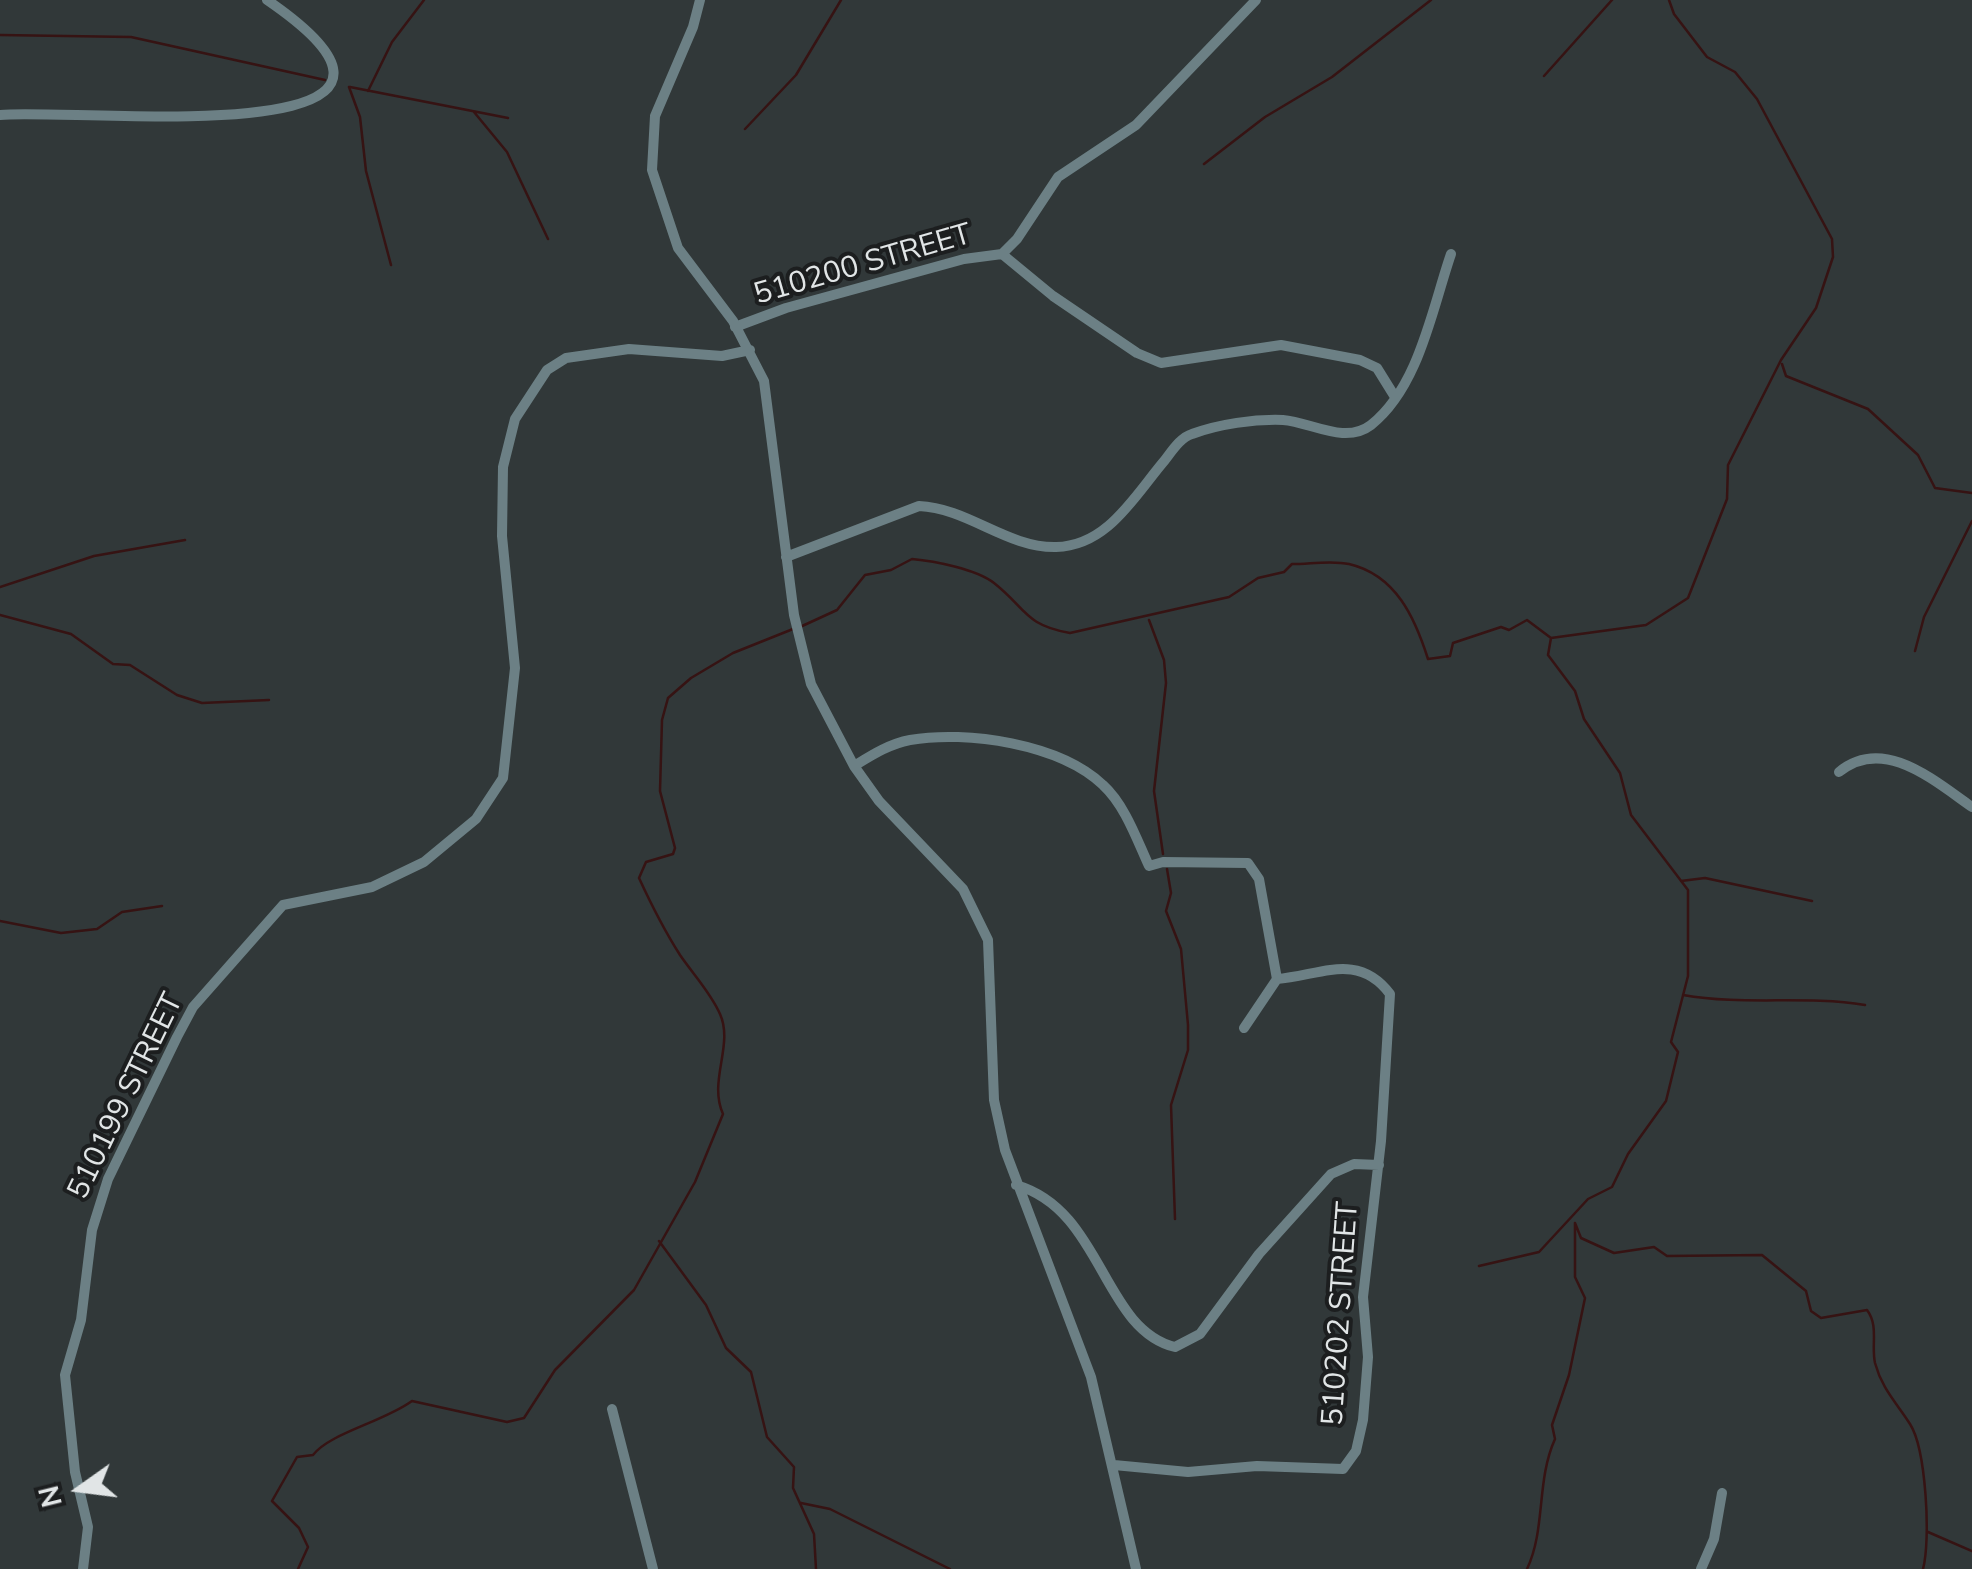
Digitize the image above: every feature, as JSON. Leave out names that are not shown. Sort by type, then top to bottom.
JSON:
[{"type":"street","points":[[0,115],[78,112],[159,118],[230,114],[314,100],[332,89],[336,75],[332,59],[319,42],[268,0]]},
{"type":"street","points":[[700,0],[655,116],[652,170],[678,248],[736,327],[764,381],[794,615],[811,684],[854,766],[879,801],[962,889],[988,940],[994,1100],[1016,1185],[1091,1377],[1136,1569]]},
{"type":"street","name":"510200 STREET","points":[[736,327],[786,308],[964,259],[1002,254],[1017,239],[1058,176],[1136,125],[1256,0]]},
{"type":"street","points":[[1002,254],[1101,329],[1161,362],[1281,344],[1360,360],[1376,368],[1394,397]]},
{"type":"street","points":[[786,558],[919,506],[941,507],[1038,546],[1059,548],[1090,541],[1109,527],[1187,435],[1226,425],[1284,420],[1348,434],[1369,427],[1408,379],[1451,254]]},
{"type":"street","name":"510199 STREET","points":[[84,1569],[88,1528],[74,1472],[65,1376],[82,1320],[92,1230],[108,1179],[177,1037],[194,1007],[283,905],[372,887],[424,862],[476,819],[504,778],[515,668],[502,536],[503,467],[514,419],[547,370],[566,358],[629,348],[722,356],[750,350]]},
{"type":"street","points":[[854,766],[878,750],[910,740],[990,739],[1030,748],[1072,766],[1104,786],[1122,809],[1149,866],[1163,862],[1248,863],[1260,879],[1277,979],[1244,1028]]},
{"type":"street","points":[[1839,772],[1860,757],[1886,756],[1972,807]]},
{"type":"street","name":"510202 STREET","points":[[1114,1465],[1188,1472],[1257,1466],[1343,1469],[1356,1451],[1364,1420],[1368,1357],[1363,1297],[1379,1165],[1390,994],[1378,977],[1340,968],[1315,969],[1277,979]]},
{"type":"street","points":[[1016,1185],[1054,1200],[1126,1308],[1144,1330],[1174,1347],[1200,1334],[1259,1254],[1331,1174],[1354,1164],[1379,1165]]},
{"type":"street","points":[[612,1409],[653,1569]]},
{"type":"street","points":[[1701,1569],[1714,1539],[1722,1493]]},
{"type":"waterway","points":[[368,91],[392,42],[424,0]]},
{"type":"waterway","points":[[745,129],[796,75],[841,0]]},
{"type":"waterway","points":[[1204,164],[1265,117],[1332,77],[1431,0]]},
{"type":"waterway","points":[[1544,76],[1612,0]]},
{"type":"waterway","points":[[800,627],[837,610],[865,575],[891,570],[912,559],[954,566],[986,578],[1034,620],[1070,633],[1229,597],[1258,578],[1284,572],[1292,564],[1349,564],[1379,578],[1401,600],[1428,659],[1450,656],[1453,643],[1501,627],[1509,630],[1527,620],[1551,638],[1646,625],[1688,598],[1727,499],[1728,465],[1781,360],[1816,308],[1833,257],[1832,239],[1757,99],[1735,72],[1707,57],[1674,14],[1669,0]]},
{"type":"waterway","points":[[0,35],[131,37],[325,80]]},
{"type":"waterway","points":[[349,87],[360,117],[366,171],[391,265]]},
{"type":"waterway","points":[[350,87],[508,118]]},
{"type":"waterway","points":[[474,112],[507,152],[548,239]]},
{"type":"waterway","points":[[1782,364],[1786,376],[1868,409],[1918,455],[1935,488],[1972,493]]},
{"type":"waterway","points":[[1915,651],[1924,617],[1972,521]]},
{"type":"waterway","points":[[0,587],[94,556],[185,540]]},
{"type":"waterway","points":[[0,615],[71,634],[113,664],[130,665],[177,695],[202,703],[269,700]]},
{"type":"waterway","points":[[1149,620],[1164,660],[1166,683],[1154,791],[1163,854]]},
{"type":"waterway","points":[[298,1569],[308,1547],[299,1528],[272,1501],[297,1457],[313,1455],[332,1440],[412,1401],[507,1422],[524,1418],[555,1370],[634,1290],[695,1182],[723,1114],[718,1089],[724,1026],[707,991],[674,946],[639,878],[646,862],[673,854],[675,848],[660,791],[662,720],[668,698],[691,678],[733,653],[793,629]]},
{"type":"waterway","points":[[1479,1266],[1539,1252],[1588,1199],[1612,1187],[1628,1154],[1666,1101],[1678,1052],[1671,1042],[1688,976],[1688,890],[1631,815],[1620,773],[1584,719],[1575,691],[1548,655],[1551,638]]},
{"type":"waterway","points":[[1167,869],[1171,893],[1166,911],[1181,949],[1188,1025],[1188,1050],[1171,1105],[1175,1219]]},
{"type":"waterway","points":[[1681,881],[1705,878],[1812,901]]},
{"type":"waterway","points":[[0,921],[61,933],[97,929],[122,912],[162,906]]},
{"type":"waterway","points":[[1683,995],[1865,1005]]},
{"type":"waterway","points":[[1575,1223],[1581,1238],[1614,1253],[1654,1247],[1667,1256],[1762,1255],[1806,1291],[1811,1311],[1821,1318],[1867,1310],[1873,1322],[1878,1372],[1910,1424],[1920,1453],[1927,1517],[1923,1569]]},
{"type":"waterway","points":[[1527,1569],[1537,1538],[1545,1471],[1555,1439],[1552,1425],[1569,1375],[1585,1298],[1575,1277],[1575,1223]]},
{"type":"waterway","points":[[659,1241],[706,1305],[726,1348],[751,1372],[767,1437],[794,1467],[793,1488],[814,1534],[816,1569]]},
{"type":"waterway","points":[[801,1503],[830,1509],[950,1569]]},
{"type":"waterway","points":[[1928,1532],[1972,1551]]}]
